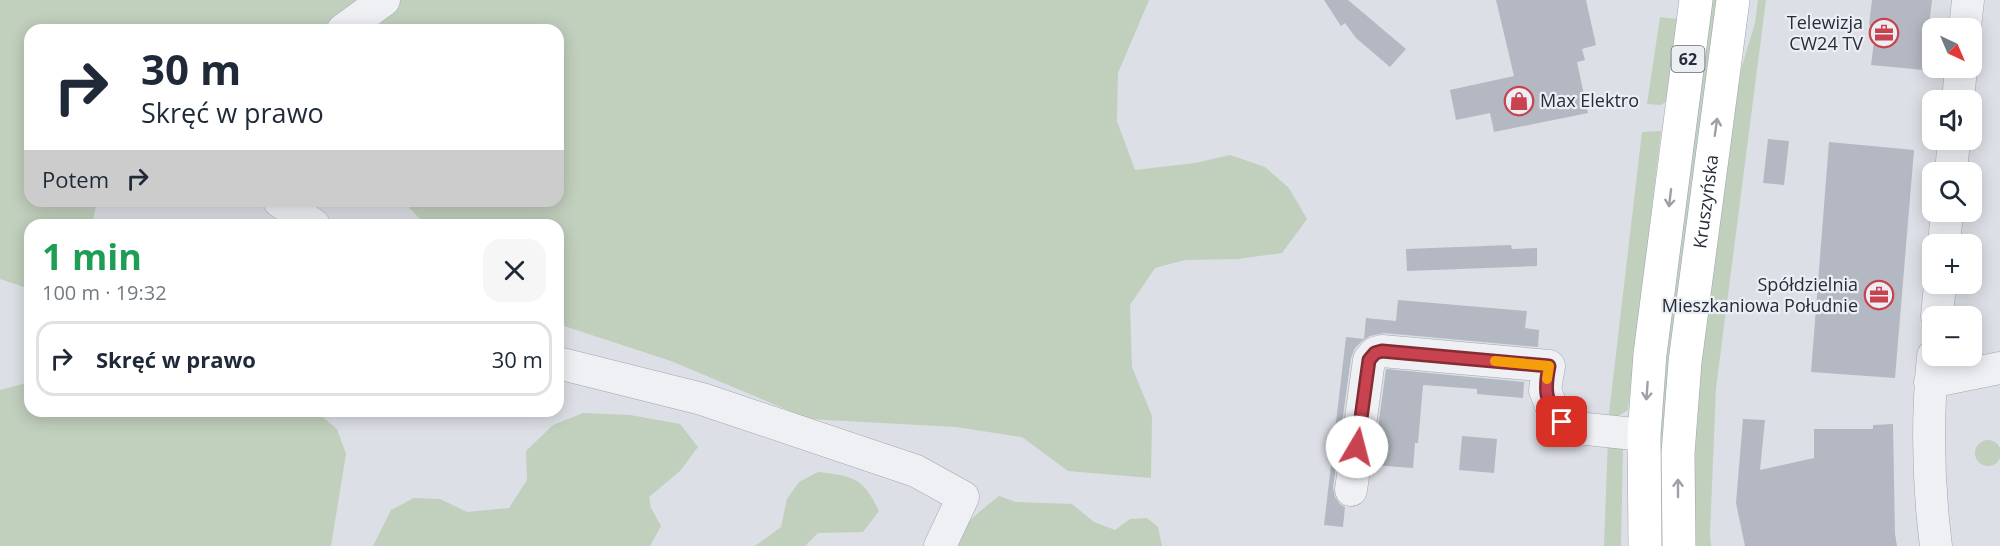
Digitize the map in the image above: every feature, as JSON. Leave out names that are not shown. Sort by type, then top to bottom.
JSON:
[{"type":"main road","name":"Kruszyńska","points":[[1645,546],[1644,435],[1650,354],[1696,0]]},
{"type":"main road","name":"Kruszyńska","points":[[1679,546],[1678,453],[1684,362],[1733,0]]},
{"type":"street","points":[[351,24],[384,0]]},
{"type":"street","points":[[1966,18],[1968,0]]},
{"type":"street","points":[[288,207],[305,219]]},
{"type":"street","points":[[1351,490],[1369,360],[1375,353],[1382,351],[1549,366],[1545,390],[1553,411],[1562,422],[1577,428],[1644,435]]},
{"type":"street","points":[[564,364],[702,399],[916,471],[963,497],[940,546]]},
{"type":"street","points":[[1936,546],[1930,461],[1932,369],[2000,368]]},
{"type":"green space","points":[[0,0],[1149,0],[1118,73],[1117,121],[1135,170],[1195,163],[1230,155],[1265,167],[1289,188],[1307,219],[1282,253],[1238,259],[1185,260],[1155,268],[1130,305],[1132,367],[1152,416],[1151,478],[1068,471],[1022,437],[956,427],[809,419],[671,361],[564,326],[564,219],[420,219],[409,207],[564,207],[564,24],[381,24],[376,5],[346,24],[24,24],[24,207],[96,207],[93,219],[24,219],[24,287],[0,279]]},
{"type":"green space","points":[[1710,0],[1719,0],[1665,546],[1660,546],[1659,424],[1663,359]]},
{"type":"green space","points":[[1758,0],[1766,0],[1716,388],[1711,546],[1694,546],[1698,382],[1737,83],[1755,23]]},
{"type":"green space","points":[[1660,17],[1677,19],[1668,100],[1661,105],[1647,104]]},
{"type":"green space","points":[[1661,131],[1628,410],[1608,422],[1642,132]]},
{"type":"green space","points":[[24,384],[24,417],[322,417],[337,429],[346,454],[331,546],[0,546],[0,390]]},
{"type":"green space","points":[[583,413],[630,415],[680,424],[698,447],[680,471],[649,497],[651,508],[661,526],[650,546],[373,546],[391,510],[414,498],[440,499],[467,512],[509,508],[527,480],[526,451],[553,425]]},
{"type":"green space","points":[[1608,438],[1623,448],[1621,546],[1604,546]]},
{"type":"green space","points":[[1988,440],[1997,444],[2001,453],[1997,462],[1988,466],[1979,462],[1975,453],[1979,444]]},
{"type":"green space","points":[[818,472],[848,477],[868,491],[879,511],[863,532],[818,533],[805,546],[755,546],[781,527],[787,499],[799,482]]},
{"type":"green space","points":[[999,496],[1016,502],[1072,504],[1094,522],[1115,530],[1130,519],[1147,518],[1158,527],[1162,546],[951,546],[966,524]]},
{"type":"building","points":[[1324,0],[1348,0],[1406,49],[1390,67],[1356,38],[1345,23],[1341,26]]},
{"type":"building","points":[[1496,0],[1586,0],[1596,45],[1582,49],[1585,60],[1577,62],[1588,113],[1494,132],[1490,113],[1456,120],[1450,90],[1514,76]]},
{"type":"building","points":[[1872,0],[1932,0],[1930,18],[1922,18],[1922,70],[1871,65],[1876,26],[1869,25]]},
{"type":"building","points":[[1768,139],[1789,141],[1784,185],[1763,183]]},
{"type":"building","points":[[1829,142],[1914,150],[1895,378],[1811,372]]},
{"type":"building","points":[[1511,245],[1512,249],[1537,248],[1537,266],[1407,271],[1406,249]]},
{"type":"building","points":[[1398,300],[1527,311],[1525,328],[1539,330],[1538,347],[1384,333],[1370,336],[1362,341],[1355,348],[1351,358],[1333,488],[1335,497],[1345,507],[1343,527],[1324,525],[1346,337],[1364,339],[1366,318],[1396,321]]},
{"type":"building","points":[[1386,369],[1524,382],[1523,398],[1477,394],[1477,389],[1423,385],[1418,443],[1415,443],[1413,468],[1373,465]]},
{"type":"building","points":[[1743,419],[1765,420],[1760,470],[1814,458],[1814,429],[1873,429],[1873,425],[1893,424],[1897,546],[1745,546],[1736,503]]},
{"type":"building","points":[[1462,436],[1497,439],[1494,473],[1459,470]]},
{"type":"slow traffic","points":[[1495,361],[1549,366],[1547,379]]},
{"type":"place","name":"Telewizja CW24 TV","points":[[1884,33]]},
{"type":"place","name":"Max Elektro","points":[[1519,101]]},
{"type":"place","name":"Spółdzielnia Mieszkaniowa Południe","points":[[1879,295]]},
{"type":"route","points":[[1357,447],[1369,360],[1375,353],[1382,351],[1549,366],[1545,390],[1553,411],[1562,422]]}]
